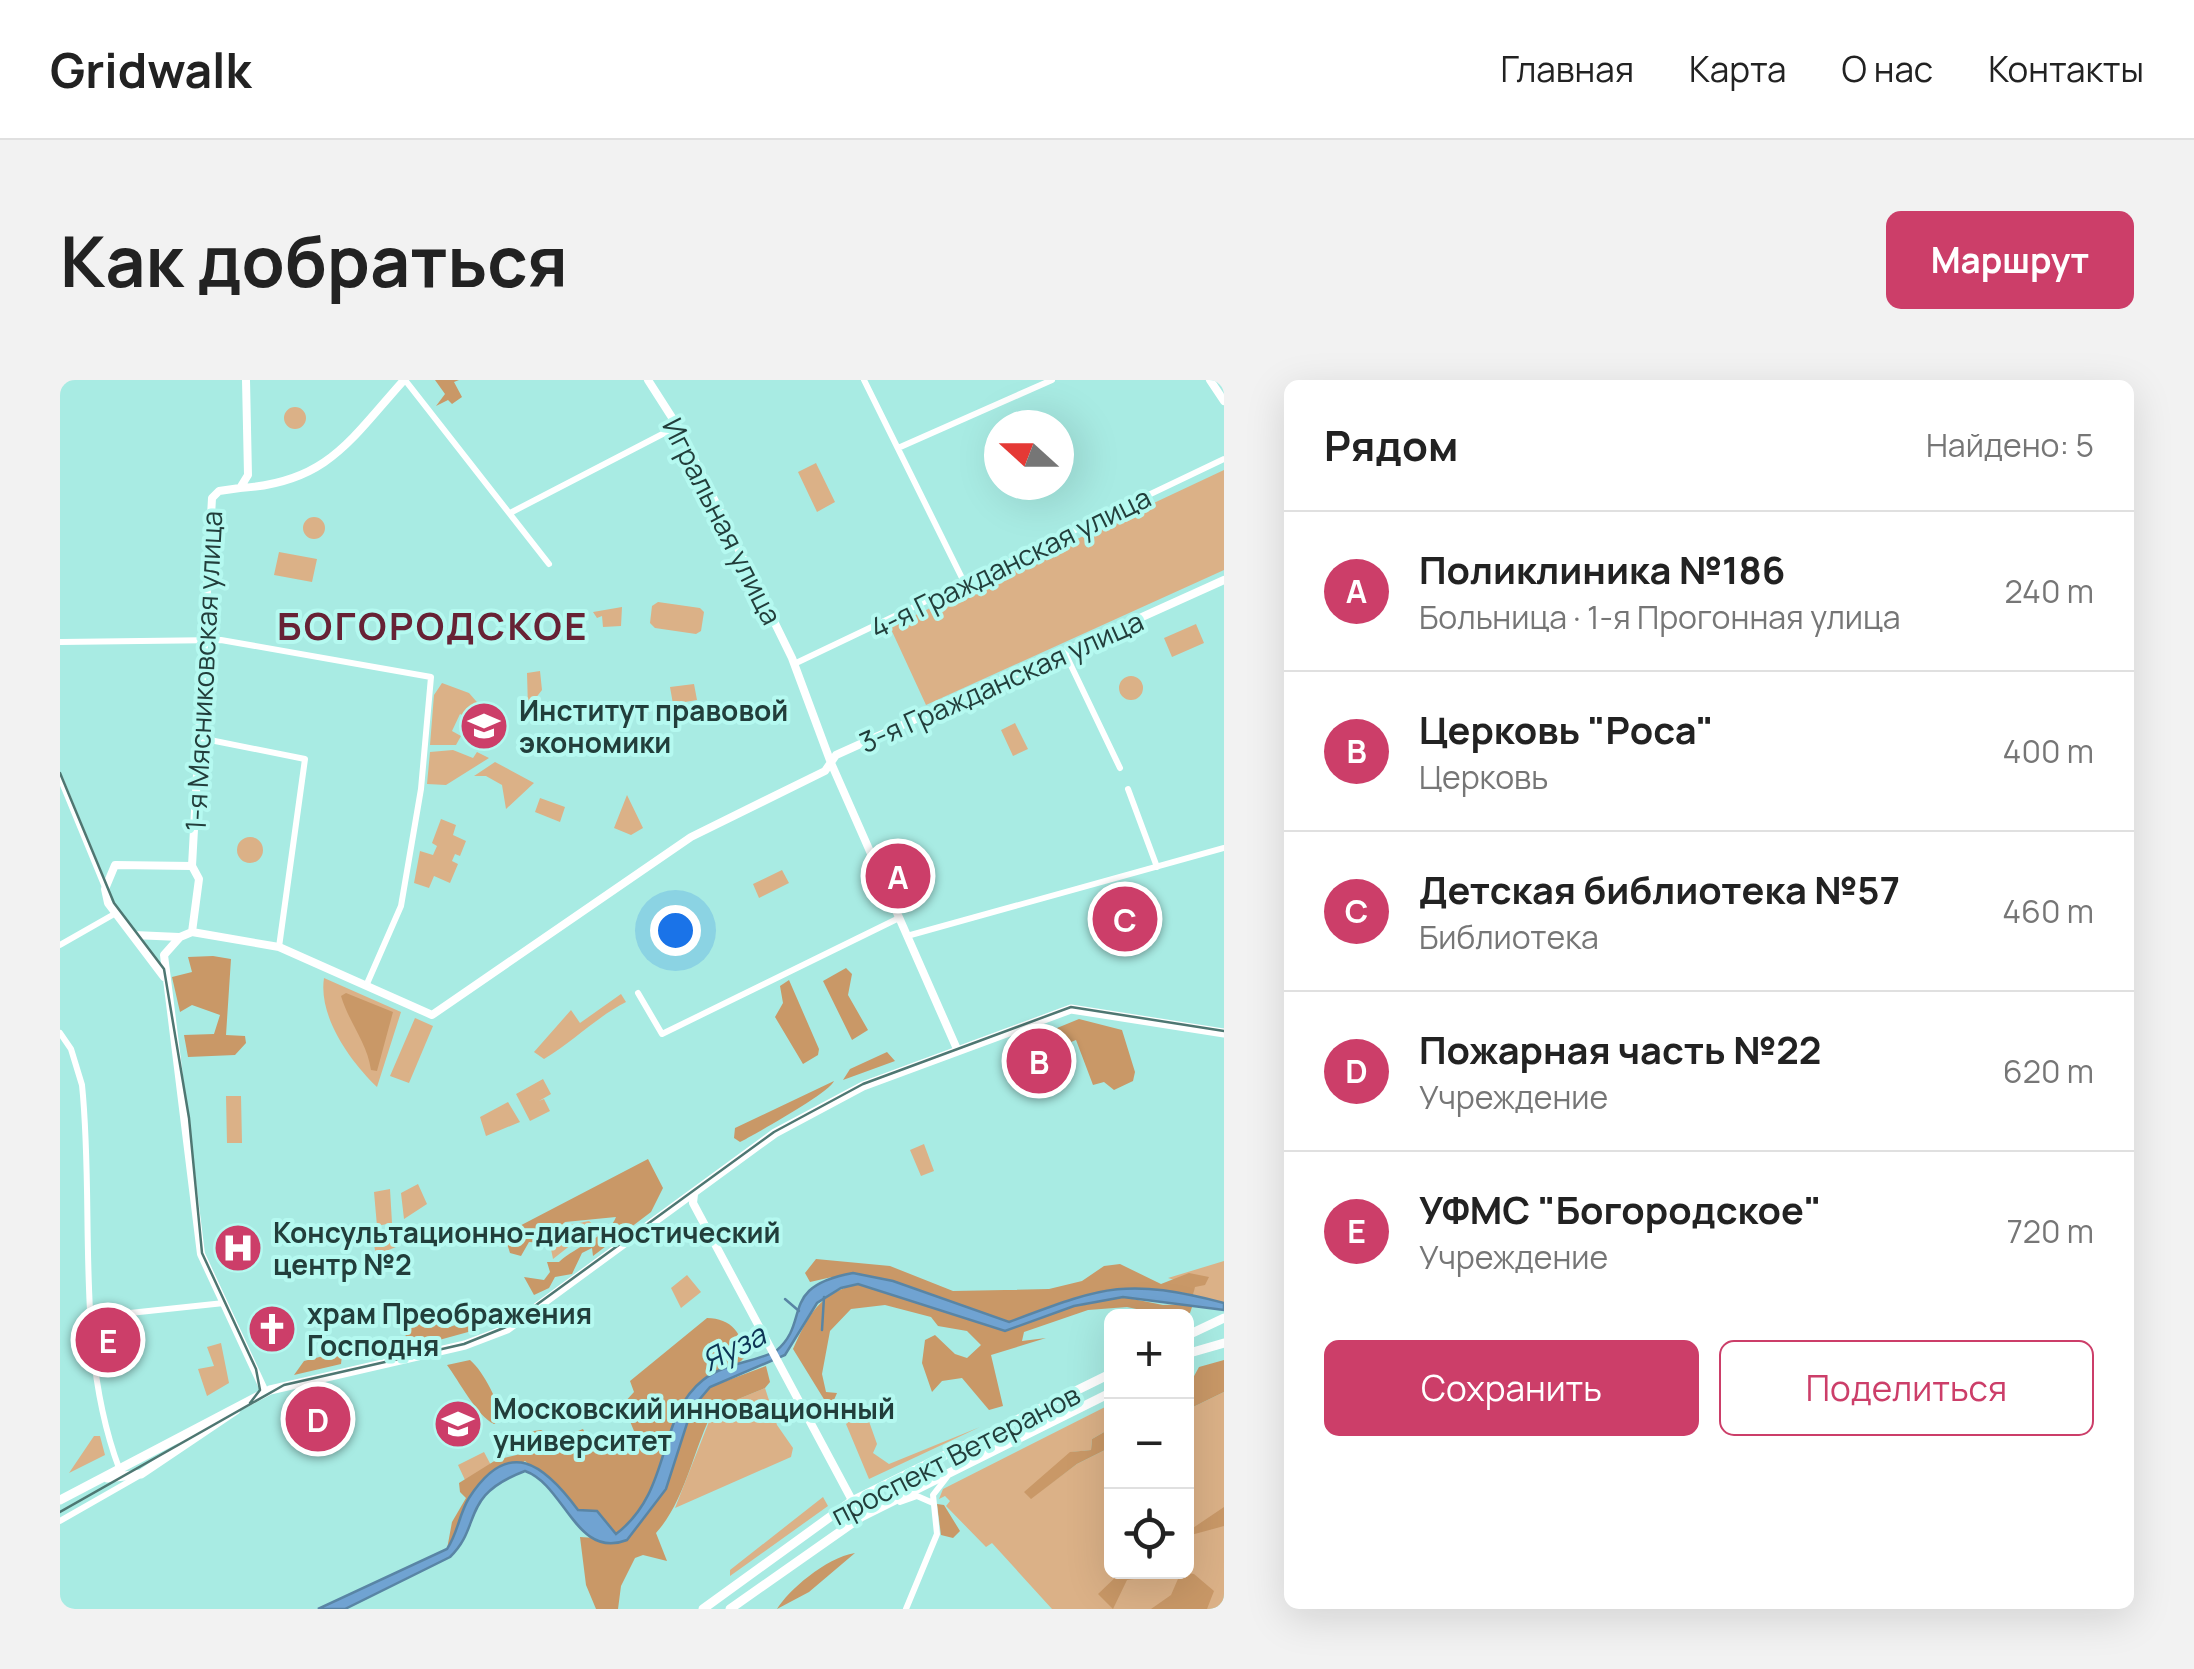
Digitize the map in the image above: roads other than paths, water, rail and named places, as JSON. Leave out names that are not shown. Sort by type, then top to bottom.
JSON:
[{"type":"main road","points":[[60,1500],[103,1478],[122,1473],[265,1392],[490,1336],[536,1311],[821,1105],[957,1049],[1071,1009],[1224,1033]]},
{"type":"main road","points":[[1194,1332],[1224,1318]]},
{"type":"main road","points":[[1194,1352],[1224,1343]]},
{"type":"main road","name":"проспект Ветеранов","points":[[704,1609],[852,1501],[1104,1378]]},
{"type":"main road","name":"проспект Ветеранов","points":[[730,1609],[863,1515],[1104,1396]]},
{"type":"main road","points":[[122,1473],[141,1474],[220,1424],[241,1404]]},
{"type":"street","name":"1-я Мясниковская улица","points":[[192,866],[212,498],[219,492],[240,488],[248,475],[246,380]]},
{"type":"street","points":[[240,488],[277,486],[302,478],[361,430],[405,380],[550,564]]},
{"type":"street","name":"Игральная улица","points":[[648,380],[678,426],[794,664],[831,763],[957,1049]]},
{"type":"street","points":[[864,380],[965,584]]},
{"type":"street","points":[[1020,380],[1026,390]]},
{"type":"street","points":[[898,448],[1052,380]]},
{"type":"street","points":[[1210,380],[1224,400]]},
{"type":"street","points":[[510,513],[678,426]]},
{"type":"street","name":"4-я Гражданская улица","points":[[794,664],[1224,459]]},
{"type":"street","name":"3-я Гражданская улица","points":[[366,988],[432,1016],[691,837],[825,771],[836,755],[1224,580]]},
{"type":"street","points":[[60,642],[204,641],[431,677],[421,789],[402,906],[366,988],[279,947],[192,932],[180,937],[134,935]]},
{"type":"street","points":[[1065,653],[1120,768]]},
{"type":"street","points":[[200,738],[305,760],[279,947]]},
{"type":"street","points":[[60,778],[116,912],[164,977]]},
{"type":"street","points":[[1128,789],[1158,867]]},
{"type":"street","points":[[907,936],[1224,848]]},
{"type":"street","points":[[96,861],[116,866],[192,866],[199,880],[192,932]]},
{"type":"street","points":[[105,888],[116,866]]},
{"type":"street","points":[[60,945],[116,912]]},
{"type":"street","points":[[638,993],[662,1034],[899,918]]},
{"type":"street","points":[[180,937],[164,955],[164,977],[187,1118],[190,1186],[200,1254],[265,1392]]},
{"type":"street","points":[[60,1033],[77,1064],[84,1102],[92,1318],[106,1426],[122,1473]]},
{"type":"street","points":[[694,1194],[693,1203],[852,1501],[863,1515],[917,1496],[934,1504]]},
{"type":"street","points":[[676,1208],[694,1213],[707,1228]]},
{"type":"street","points":[[92,1318],[224,1303]]},
{"type":"street","points":[[906,1609],[937,1534],[937,1488],[957,1468]]},
{"type":"street","points":[[60,1521],[141,1474]]},
{"type":"water","points":[[853,1273],[893,1281],[1009,1322],[1092,1294],[1137,1288],[1224,1303],[1224,1310],[1123,1297],[1074,1306],[1005,1331],[858,1284],[841,1288],[817,1303],[785,1355],[710,1387],[690,1414],[666,1489],[627,1540],[595,1540],[583,1531],[551,1490],[525,1471],[490,1490],[450,1557],[345,1609],[318,1609],[447,1549],[469,1498],[498,1467],[512,1462],[539,1470],[578,1510],[597,1511],[616,1534],[647,1497],[688,1395],[711,1374],[776,1351],[787,1340],[805,1296],[829,1279]]},
{"type":"waterway","points":[[822,1330],[824,1297]]},
{"type":"waterway","points":[[785,1299],[799,1311]]},
{"type":"tram line","points":[[60,773],[114,903],[164,969],[189,1118],[202,1253],[256,1369],[260,1390],[250,1403]]},
{"type":"tram line","points":[[60,1512],[284,1385],[464,1344],[506,1327],[774,1132],[863,1084],[1071,1007],[1224,1031]]},
{"type":"place","name":"Институт правовой экономики","points":[[484,726]]},
{"type":"place","name":"Поликлиника №186","points":[[898,876]]},
{"type":"place","name":"Детская библиотека №57","points":[[1125,919]]},
{"type":"place","name":"Церковь \"Роса\"","points":[[1039,1061]]},
{"type":"place","name":"Консультационно-диагностический центр №2","points":[[238,1248]]},
{"type":"place","name":"храм Преображения Господня","points":[[272,1329]]},
{"type":"place","name":"УФМС \"Богородское\"","points":[[108,1340]]},
{"type":"place","name":"Пожарная часть №22","points":[[318,1419]]},
{"type":"place","name":"Московский инновационный университет","points":[[458,1424]]},
{"type":"district","name":"БОГОРОДСКОЕ","points":[[433,625]]},
{"type":"water label","name":"Яуза","points":[[733,1347]]}]
